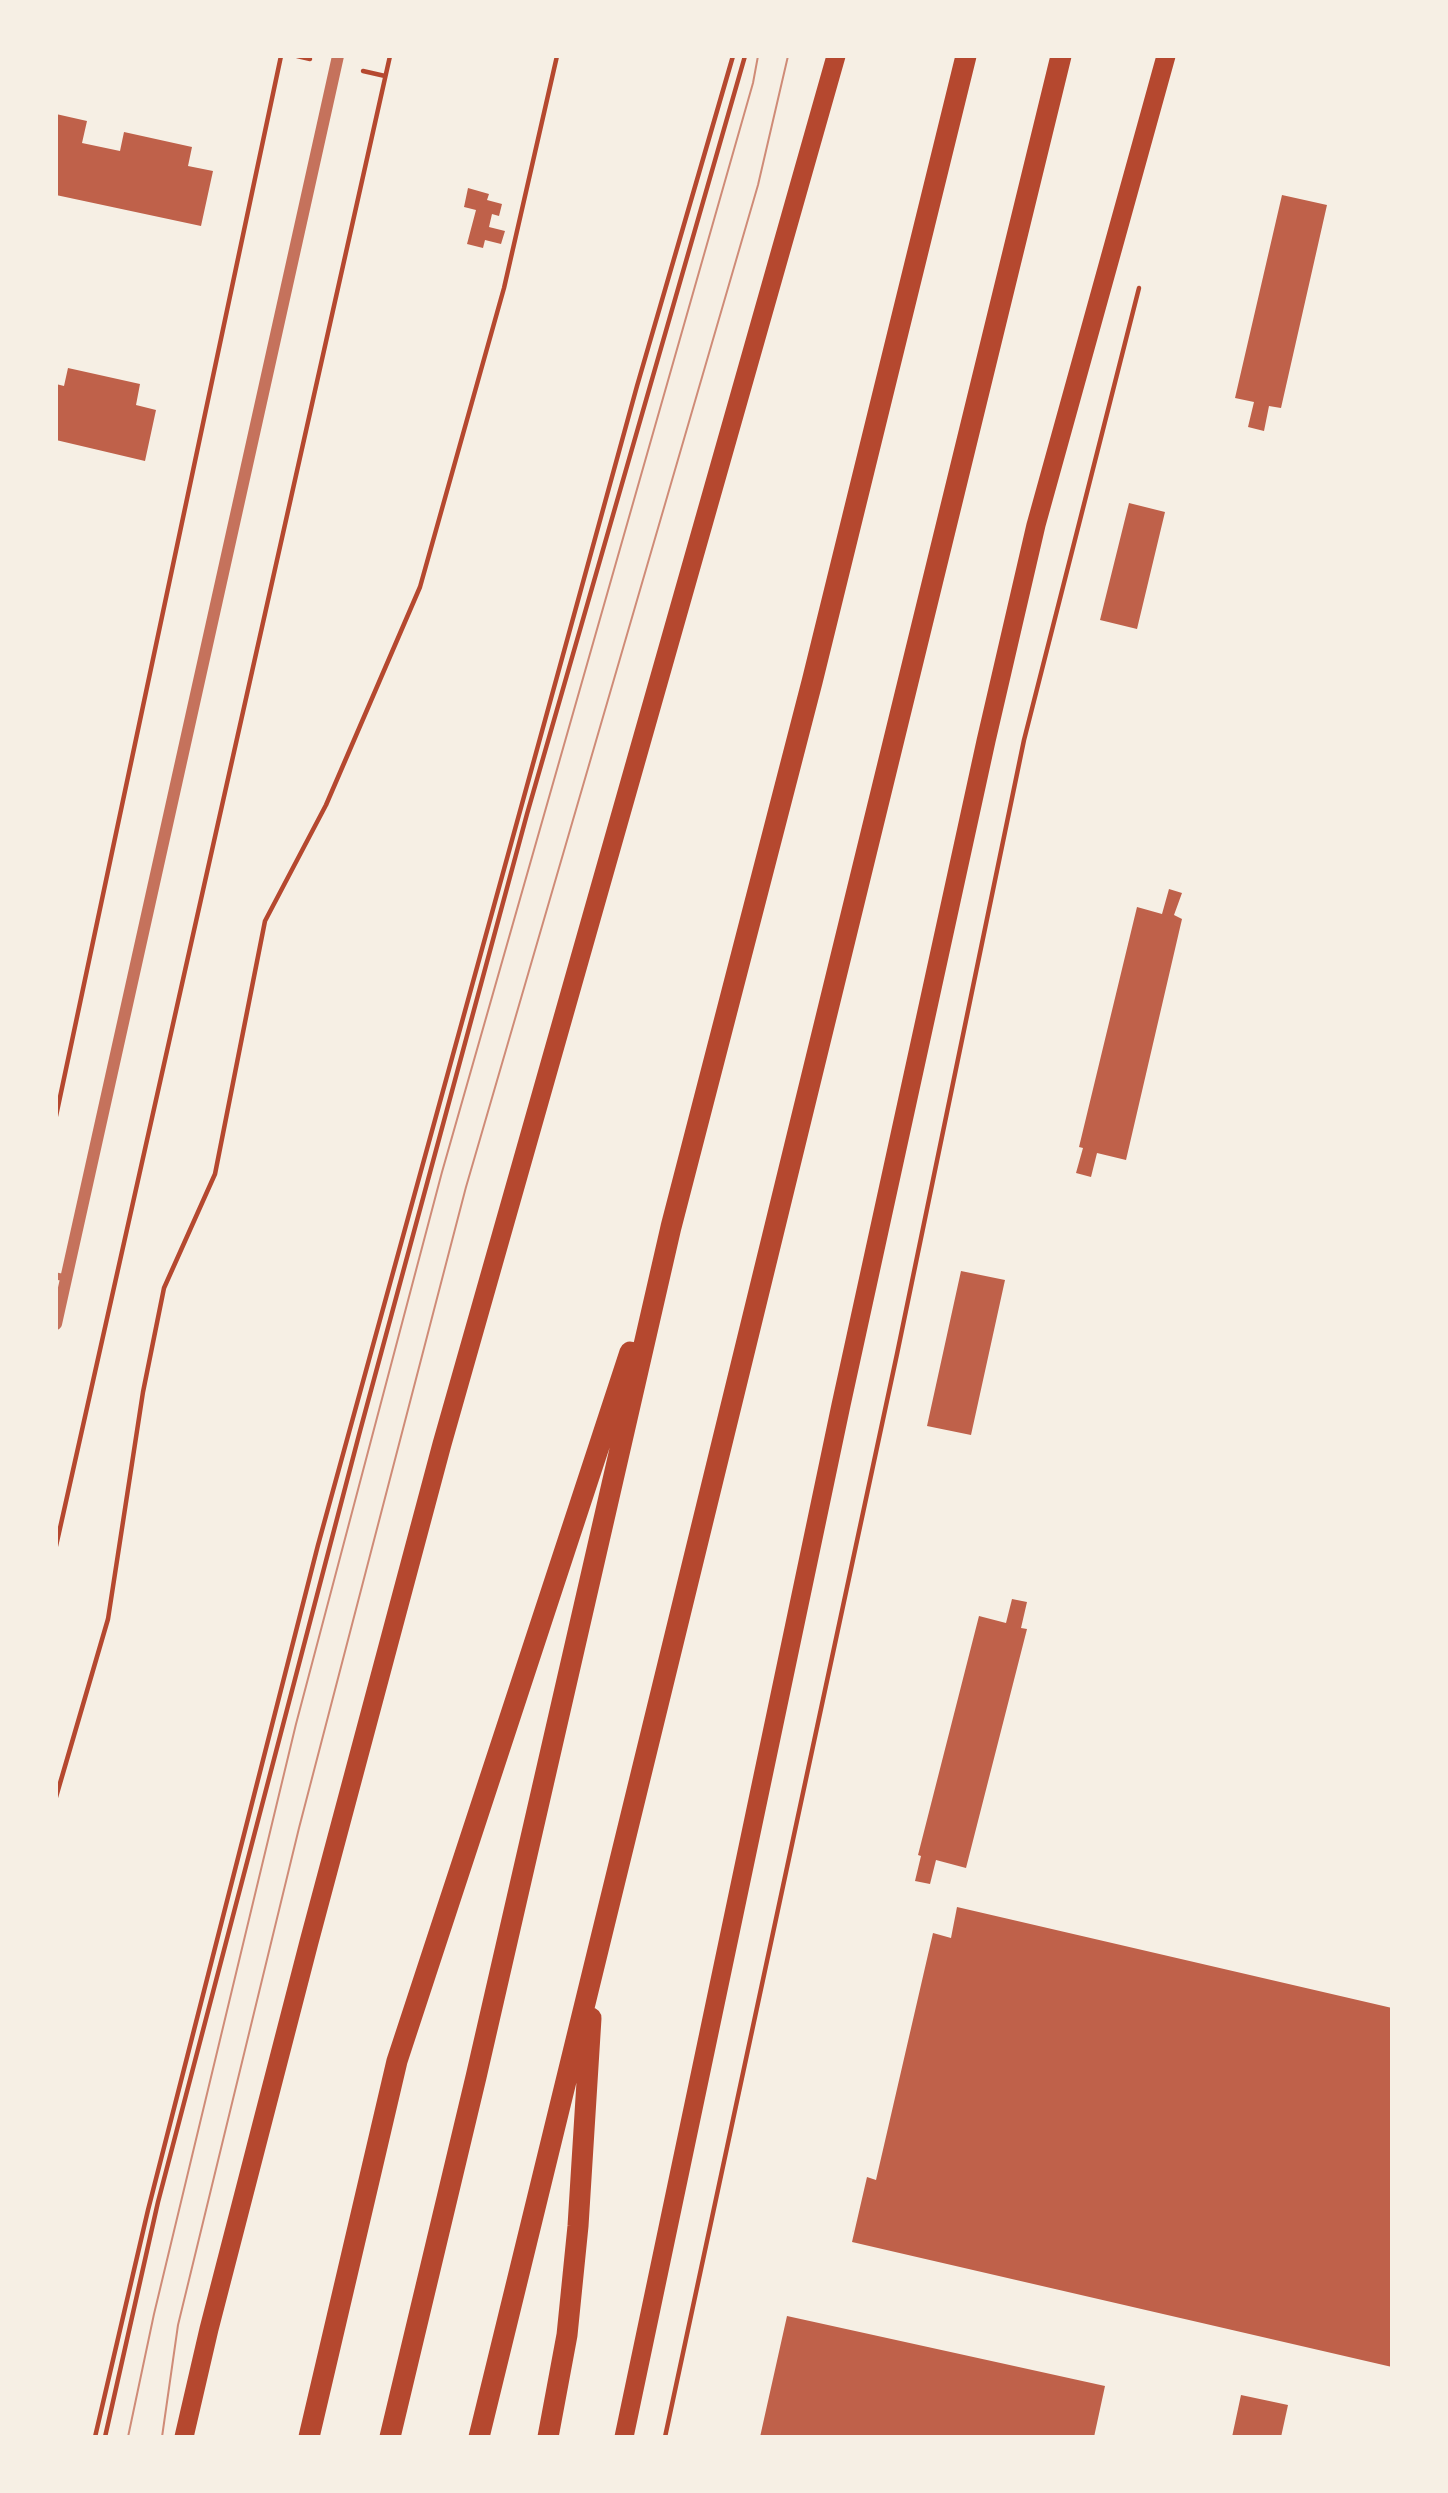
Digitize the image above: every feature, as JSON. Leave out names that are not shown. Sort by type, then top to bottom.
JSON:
[{"type":"highway","points":[[184,2437],[212,2316],[442,1444],[836,56]]},
{"type":"highway","points":[[390,2437],[477,2077],[671,1227],[812,682],[967,56]]},
{"type":"highway","points":[[479,2437],[1060,56]]},
{"type":"highway","points":[[624,2437],[838,1418],[986,741],[1036,525],[1166,56]]},
{"type":"highway","points":[[309,2437],[397,2062],[671,1227]]},
{"type":"highway","points":[[548,2437],[568,2335],[578,2226],[594,1963]]},
{"type":"street","points":[[56,1324],[61,1277],[338,56]]},
{"type":"path","points":[[56,1116],[281,56]]},
{"type":"path","points":[[56,1546],[390,56]]},
{"type":"path","points":[[56,1797],[108,1619],[144,1392],[164,1288],[215,1174],[265,921],[326,805],[419,587],[505,288],[557,56]]},
{"type":"path","points":[[95,2437],[148,2210],[318,1545],[622,439],[733,56]]},
{"type":"path","points":[[105,2437],[168,2163],[364,1417],[531,801],[744,56]]},
{"type":"path","points":[[665,2437],[897,1354],[1024,740],[1140,284]]},
{"type":"building","points":[[56,114],[87,121],[82,143],[120,151],[124,132],[192,147],[188,166],[213,171],[201,226],[56,195]]},
{"type":"building","points":[[468,188],[489,194],[487,200],[502,204],[499,216],[492,214],[489,227],[505,231],[501,244],[485,240],[483,248],[467,244],[476,210],[464,207]]},
{"type":"building","points":[[1282,195],[1327,205],[1281,408],[1269,406],[1264,431],[1248,427],[1254,402],[1235,398]]},
{"type":"building","points":[[68,368],[140,384],[136,405],[156,410],[145,461],[56,440],[56,384],[64,386]]},
{"type":"building","points":[[1129,503],[1165,512],[1137,629],[1100,620]]},
{"type":"building","points":[[1169,889],[1182,893],[1174,915],[1182,919],[1126,1160],[1097,1153],[1091,1177],[1076,1173],[1083,1148],[1079,1147],[1137,907],[1162,914]]},
{"type":"building","points":[[961,1271],[1005,1280],[971,1435],[927,1426]]},
{"type":"building","points":[[1012,1599],[1027,1602],[1021,1628],[1027,1629],[966,1868],[936,1860],[930,1884],[915,1881],[921,1856],[918,1855],[979,1616],[1006,1623]]},
{"type":"building","points":[[957,1907],[1392,2008],[1392,2367],[852,2242],[867,2177],[876,2180],[933,1933],[951,1938]]},
{"type":"building","points":[[787,2316],[1105,2386],[1094,2437],[760,2437]]},
{"type":"building","points":[[1241,2395],[1288,2405],[1281,2437],[1232,2437]]},
{"type":"tram line","points":[[128,2437],[154,2314],[296,1724],[442,1172],[753,83],[758,56]]},
{"type":"tram line","points":[[162,2437],[178,2325],[299,1828],[466,1187],[758,185],[788,56]]}]
